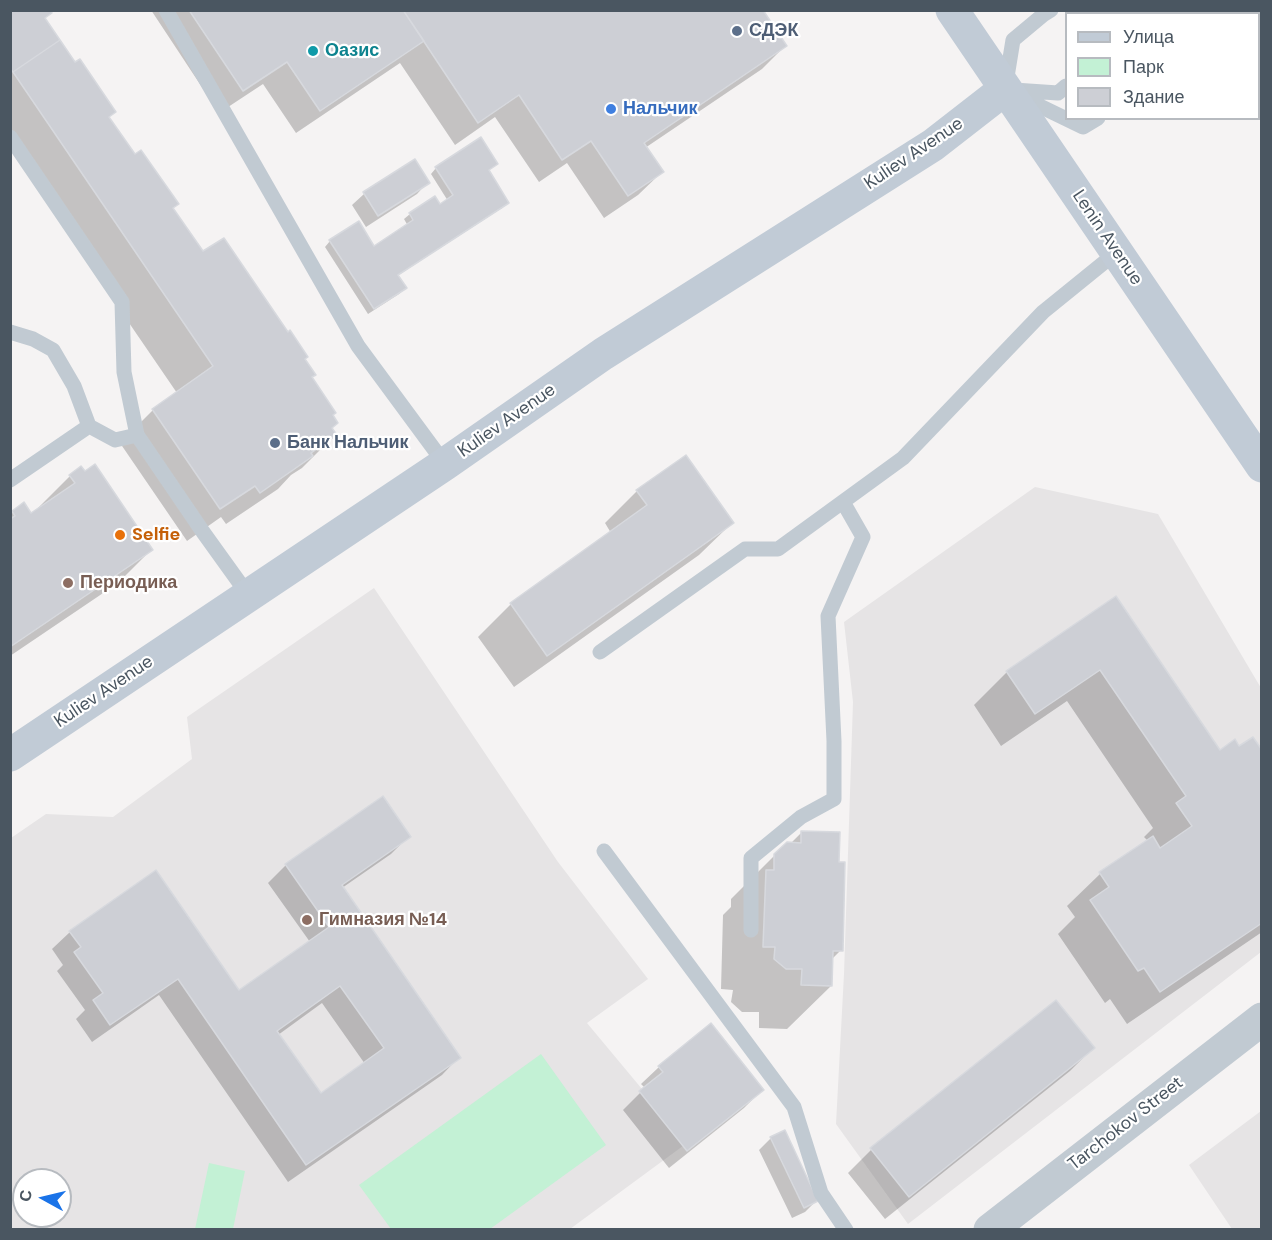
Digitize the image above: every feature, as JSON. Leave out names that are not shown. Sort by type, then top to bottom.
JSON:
[{"type":"main road","name":"Lenin Avenue","points":[[952,10],[1117,252],[1258,451]]},
{"type":"main road","name":"Kuliev Avenue","points":[[10,755],[445,464],[610,350],[933,145],[1005,89]]},
{"type":"street","name":"Tarchokov Street","points":[[990,1230],[1262,1019]]},
{"type":"lane","points":[[166,10],[358,346],[445,464]]},
{"type":"lane","points":[[1005,89],[1013,40],[1051,10]]},
{"type":"lane","points":[[1005,89],[1058,93],[1065,87]]},
{"type":"lane","points":[[1005,89],[1065,118]]},
{"type":"lane","points":[[1069,120],[1083,127],[1095,120]]},
{"type":"lane","points":[[10,137],[122,302],[124,372],[137,435],[249,596]]},
{"type":"lane","points":[[600,652],[745,549],[778,549],[903,458],[1043,312],[1117,252]]},
{"type":"lane","points":[[10,332],[33,339],[53,350],[74,386],[89,426],[115,440],[137,435]]},
{"type":"lane","points":[[10,480],[89,426]]},
{"type":"lane","points":[[751,930],[751,858],[801,817],[834,799],[834,741],[828,616],[863,537],[843,502]]},
{"type":"lane","points":[[604,851],[794,1107],[821,1193],[846,1230]]},
{"type":"shaded area","points":[[1035,487],[1158,514],[1261,688],[1261,952],[908,1224],[836,1124],[844,974],[853,702],[844,622]]},
{"type":"shaded area","name":"Гимназия №14","points":[[374,588],[558,862],[648,979],[587,1023],[687,1143],[570,1229],[11,1230],[11,838],[46,814],[113,817],[192,759],[187,717]]},
{"type":"shaded area","points":[[1261,1111],[1261,1229],[1232,1229],[1189,1165]]},
{"type":"green space","points":[[541,1054],[606,1145],[490,1229],[391,1229],[359,1185]]},
{"type":"green space","points":[[209,1163],[245,1171],[233,1229],[195,1229]]},
{"type":"building","points":[[10,10],[50,10],[52,13],[45,18],[60,40],[13,72],[10,68]]},
{"type":"building","name":"Оазис","points":[[189,10],[403,10],[424,41],[320,111],[287,62],[243,91]]},
{"type":"building","name":"Нальчик","points":[[403,10],[763,10],[787,46],[644,143],[664,172],[628,196],[591,141],[562,160],[519,95],[478,123]]},
{"type":"building","points":[[60,40],[75,62],[80,59],[116,112],[109,117],[135,154],[141,150],[179,204],[173,208],[203,251],[224,238],[288,332],[290,330],[308,357],[305,359],[316,375],[312,377],[336,413],[333,415],[338,423],[332,428],[337,435],[311,453],[313,456],[260,493],[255,486],[220,509],[152,409],[213,366],[13,72]]},
{"type":"building","points":[[481,137],[498,164],[489,170],[509,203],[398,275],[407,288],[374,309],[329,240],[359,221],[374,246],[413,220],[409,213],[435,196],[440,204],[453,195],[435,167]]},
{"type":"building","points":[[415,159],[430,183],[378,216],[363,192]]},
{"type":"building","points":[[686,455],[734,523],[547,656],[510,603],[647,505],[636,490]]},
{"type":"building","points":[[95,464],[153,550],[10,647],[10,519],[15,516],[12,511],[24,502],[31,513],[75,483],[69,475],[81,466],[85,471]]},
{"type":"building","points":[[1116,596],[1220,750],[1235,739],[1239,746],[1253,737],[1262,750],[1262,923],[1160,992],[1144,968],[1138,971],[1090,900],[1109,887],[1099,872],[1153,836],[1160,848],[1192,826],[1176,803],[1186,796],[1100,670],[1035,714],[1006,671]]},
{"type":"building","points":[[383,796],[411,837],[342,885],[461,1058],[306,1165],[178,979],[110,1025],[93,1000],[103,993],[74,952],[81,947],[69,931],[156,870],[239,990],[329,927],[285,864]],"holes":[[[340,986],[384,1048],[321,1093],[277,1031]]]},
{"type":"building","points":[[801,831],[840,832],[839,862],[845,862],[843,951],[833,951],[832,986],[801,985],[802,969],[786,969],[774,959],[775,947],[763,947],[766,870],[774,870],[774,854],[787,842],[801,843]]},
{"type":"building","points":[[1056,1000],[1095,1048],[909,1197],[870,1148]]},
{"type":"building","points":[[711,1023],[764,1090],[687,1151],[639,1091],[663,1072],[658,1066]]},
{"type":"building","points":[[785,1130],[818,1201],[804,1208],[770,1137]]},
{"type":"place","name":"СДЭК","points":[[737,31]]},
{"type":"place","name":"Оазис","points":[[313,51]]},
{"type":"place","name":"Нальчик","points":[[611,109]]},
{"type":"place","name":"Банк Нальчик","points":[[275,443]]},
{"type":"place","name":"Selfie","points":[[120,535]]},
{"type":"place","name":"Периодика","points":[[68,583]]},
{"type":"place","name":"Гимназия №14","points":[[307,920]]}]
